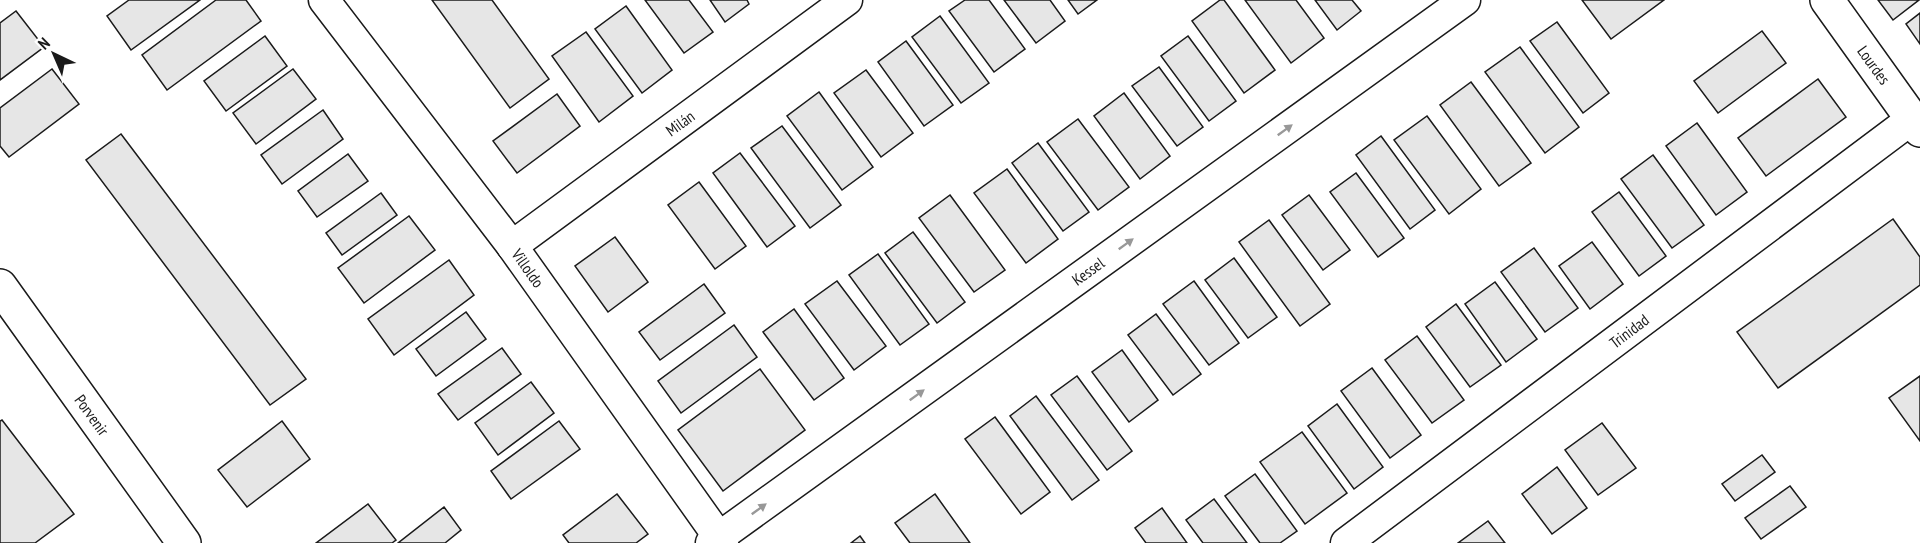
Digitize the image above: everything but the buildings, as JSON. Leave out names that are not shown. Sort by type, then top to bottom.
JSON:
[{"type":"main road","name":"Lourdes","points":[[1827,0],[1916,124]]},
{"type":"main road","name":"Porvenir","points":[[0,286],[184,543]]},
{"type":"street","name":"Villoldo","points":[[324,0],[512,246],[718,541]]},
{"type":"street","name":"Milán","points":[[512,246],[847,0]]},
{"type":"street","name":"Kessel","points":[[718,541],[1465,0]]},
{"type":"street","name":"Trinidad","points":[[1346,543],[1916,124]]}]
